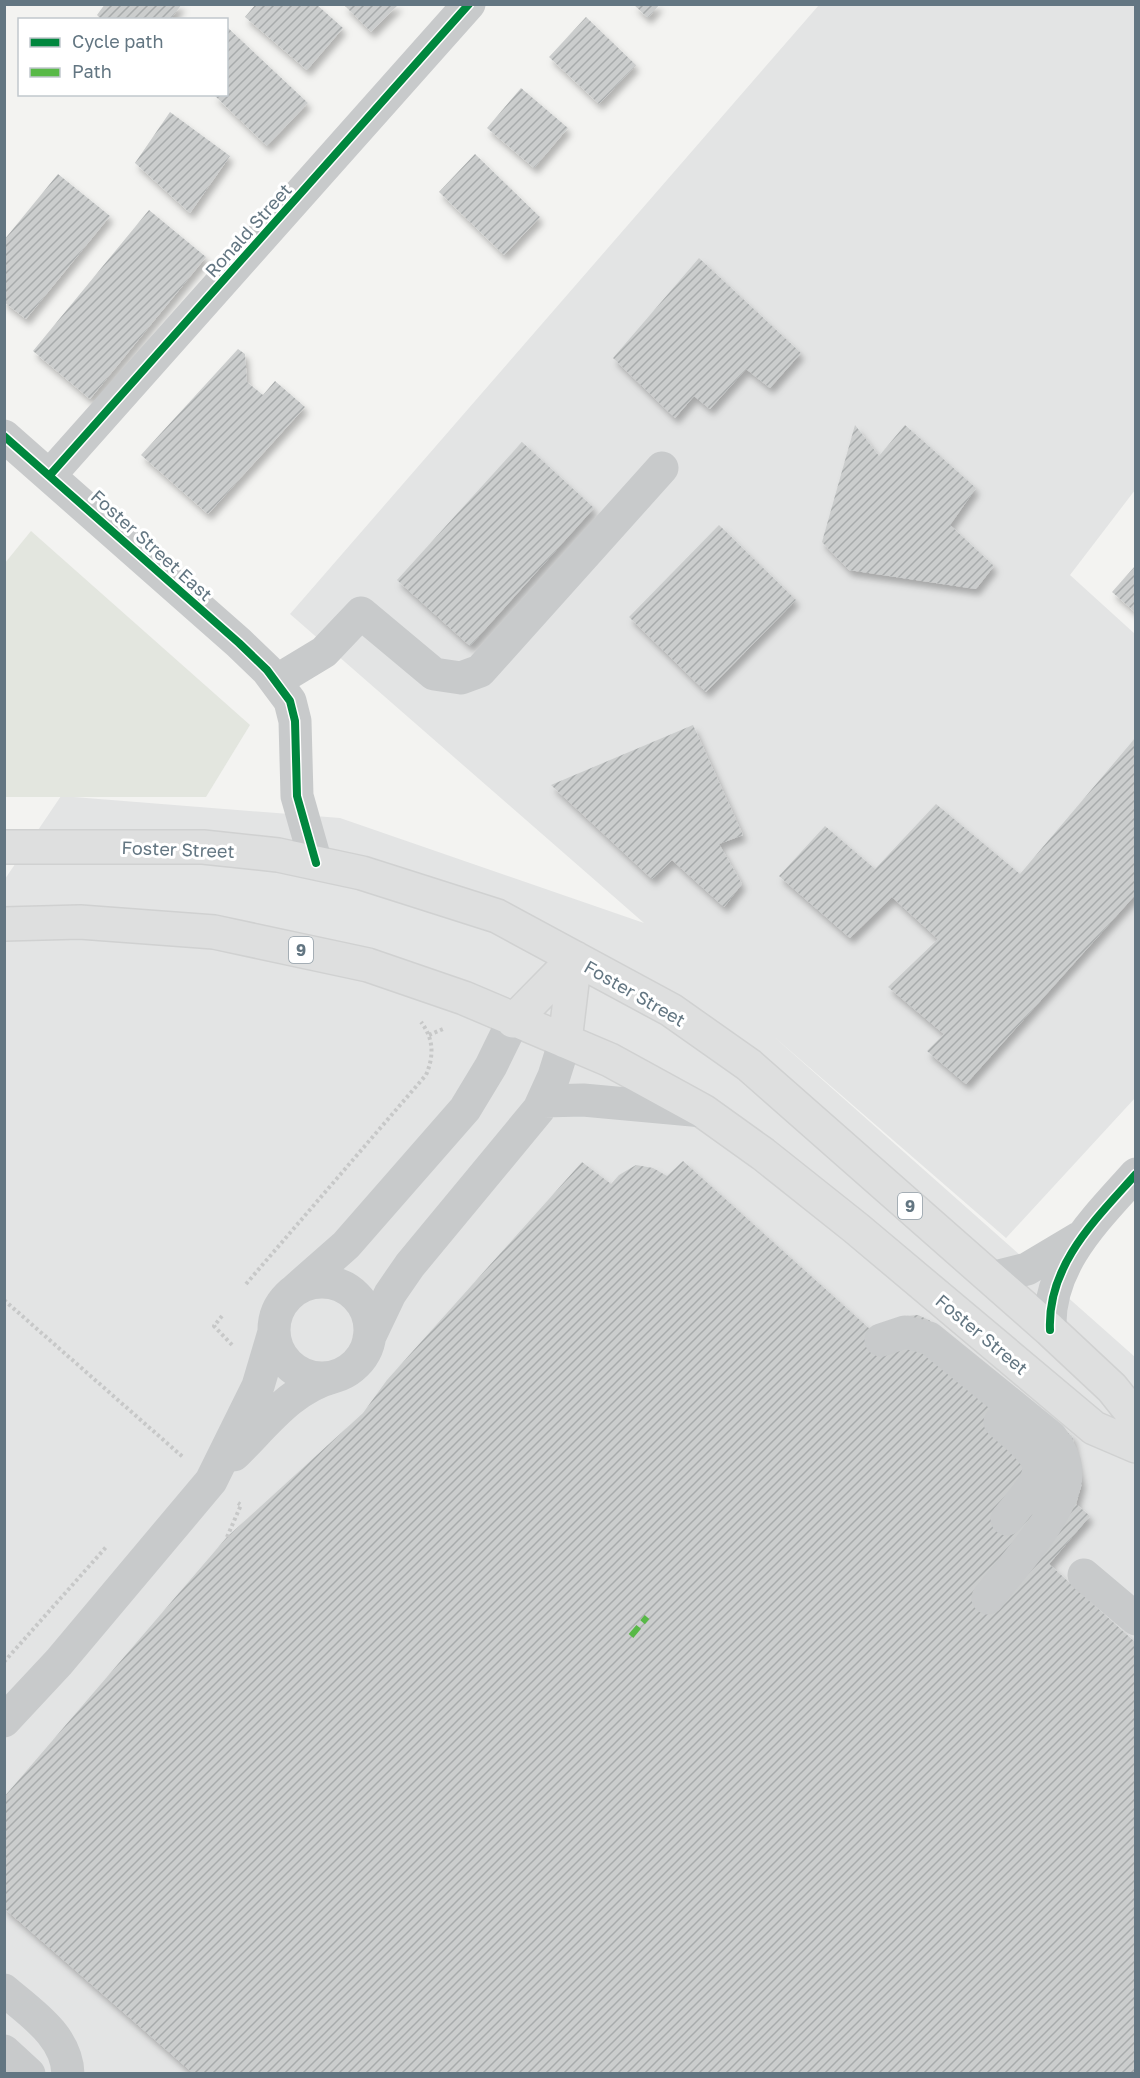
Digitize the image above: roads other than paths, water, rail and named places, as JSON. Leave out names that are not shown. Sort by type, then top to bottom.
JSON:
[{"type":"highway","name":"Foster Street","points":[[4,847],[203,847],[278,855],[430,893],[497,916],[670,1010],[748,1065],[1050,1330],[1112,1388],[1136,1418]]},
{"type":"highway","name":"Foster Street","points":[[4,924],[80,922],[214,932],[368,965],[464,998],[513,1021],[610,1060],[703,1111],[763,1154],[856,1228],[1094,1428],[1136,1446]]},
{"type":"highway","points":[[513,1021],[575,958]]},
{"type":"highway","points":[[565,1041],[575,958]]},
{"type":"street","name":"Ronald Street","points":[[50,475],[469,4]]},
{"type":"street","name":"Foster Street East","points":[[4,436],[239,643],[276,681],[288,697],[293,713],[297,796],[316,863]]},
{"type":"street","points":[[276,681],[324,652],[361,613],[434,674],[461,678],[480,671],[662,468]]},
{"type":"street","points":[[215,1475],[261,1378],[278,1310],[295,1290],[346,1245],[465,1109],[491,1066],[513,1021]]},
{"type":"street","points":[[369,1338],[399,1281],[543,1101],[565,1041]]},
{"type":"street","points":[[543,1101],[583,1100],[703,1111]]},
{"type":"street","points":[[1050,1330],[1054,1293],[1079,1238],[1136,1174]]},
{"type":"street","points":[[991,1278],[1027,1269],[1079,1238]]},
{"type":"street","points":[[4,1721],[66,1653],[215,1475],[292,1397],[308,1385],[334,1377],[357,1363],[367,1348],[369,1338],[370,1322],[364,1307],[348,1289],[325,1282],[309,1283],[295,1290]]},
{"type":"street","points":[[274,1332],[280,1355],[290,1366],[311,1377],[334,1377]]},
{"type":"street","points":[[889,1346],[926,1359],[1024,1442],[1033,1453],[1040,1473],[1028,1510],[988,1598]]},
{"type":"street","points":[[1084,1575],[1136,1619]]},
{"type":"street","points":[[4,1990],[58,2040],[66,2056],[68,2073]]},
{"type":"street","points":[[4,2051],[28,2073]]}]
